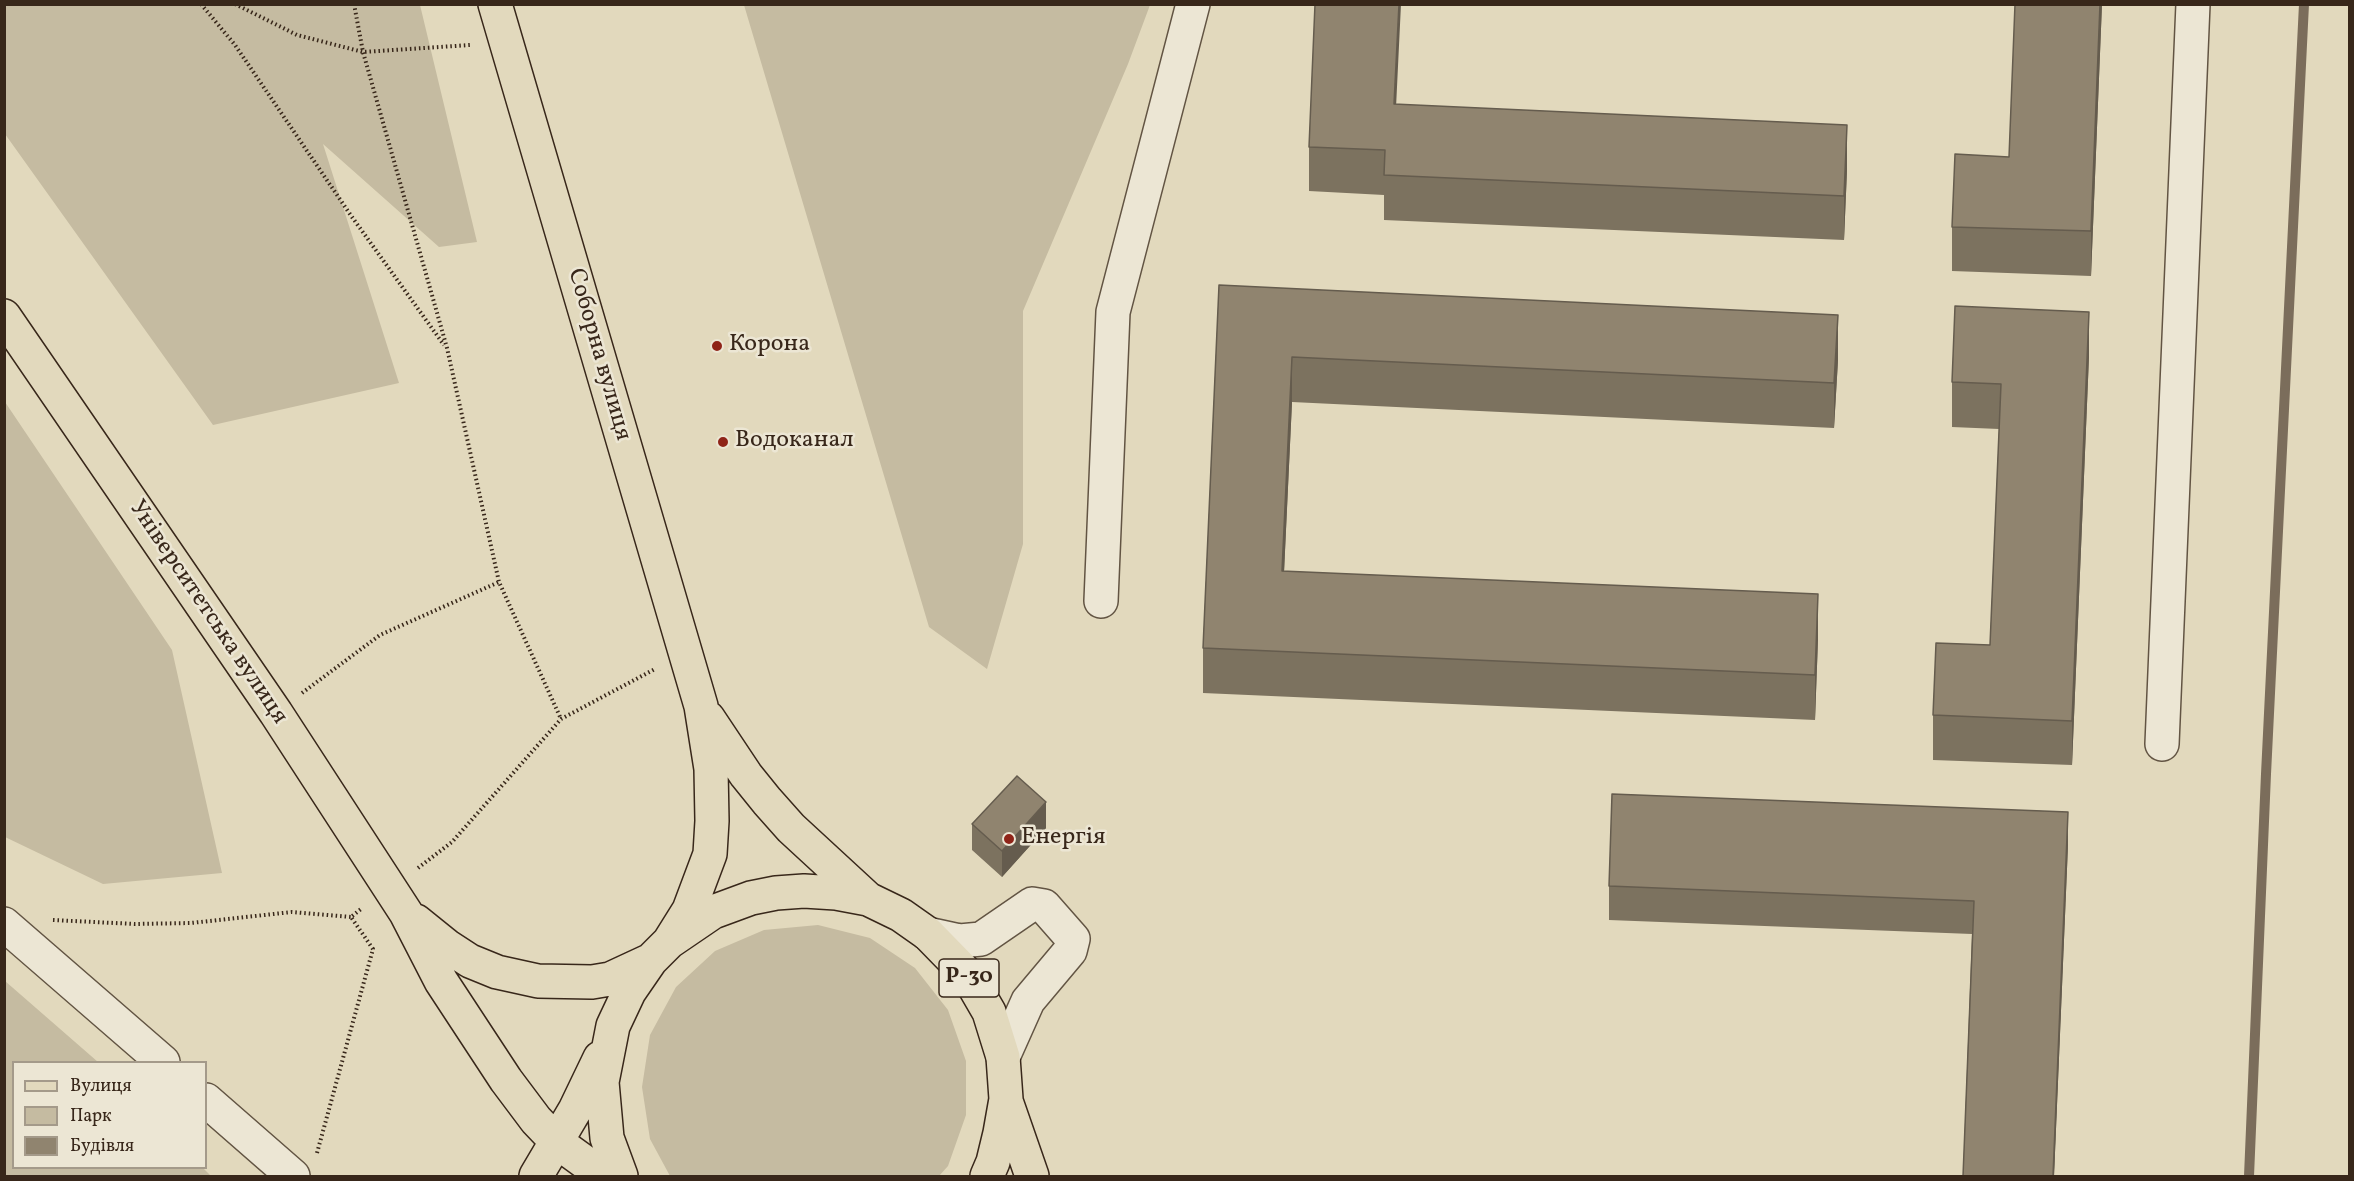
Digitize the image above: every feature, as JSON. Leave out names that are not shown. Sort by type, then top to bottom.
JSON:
[{"type":"main road","name":"Соборна вулиця","points":[[495,4],[701,706],[711,769],[710,854],[689,910],[629,992],[613,1026]]},
{"type":"main road","name":"Університетська вулиця","points":[[4,316],[276,713],[398,901],[441,981],[500,1072],[536,1120],[557,1142],[604,1176]]},
{"type":"main road","name":"Соборна вулиця","points":[[701,706],[722,741],[767,801],[808,844],[868,899]]},
{"type":"main road","name":"Р-30","points":[[660,951],[713,912],[759,896],[804,891],[836,893],[868,899],[901,915],[928,934],[967,974],[989,1012],[1003,1057],[1006,1099],[1032,1176]]},
{"type":"main road","name":"Університетська вулиця","points":[[398,901],[447,946],[470,961],[518,978],[538,981],[592,982],[609,979],[660,951]]},
{"type":"main road","points":[[536,1176],[595,1071],[613,1026]]},
{"type":"main road","points":[[613,1026],[602,1082],[603,1110],[607,1138],[621,1176]]},
{"type":"main road","points":[[987,1176],[993,1162],[1006,1099]]},
{"type":"lane","points":[[1101,602],[1113,312],[1193,4]]},
{"type":"lane","points":[[2162,744],[2193,4]]},
{"type":"lane","points":[[928,934],[960,941],[981,939],[1032,904],[1044,906],[1072,939],[1070,951],[1028,1000],[1003,1057]]},
{"type":"lane","points":[[4,924],[162,1061]]},
{"type":"lane","points":[[207,1101],[293,1176]]},
{"type":"path","points":[[201,4],[235,45],[352,217],[447,348]]},
{"type":"path","points":[[235,4],[297,35],[363,52],[507,42]]},
{"type":"path","points":[[354,4],[363,52],[447,348],[499,582],[561,719]]},
{"type":"path","points":[[276,713],[380,636],[499,582]]},
{"type":"path","points":[[48,920],[135,924],[191,922],[292,912],[351,916],[398,901],[561,719],[684,653]]},
{"type":"path","points":[[317,1154],[373,950],[351,916]]},
{"type":"green space","points":[[4,5],[420,5],[477,242],[439,247],[323,144],[399,383],[213,425],[5,134]]},
{"type":"green space","points":[[744,5],[1150,5],[1128,64],[1023,311],[1023,544],[987,669],[929,627]]},
{"type":"green space","points":[[5,402],[172,650],[222,873],[103,884],[5,837]]},
{"type":"green space","points":[[818,925],[870,938],[915,968],[948,1010],[966,1061],[966,1115],[948,1166],[939,1176],[670,1176],[650,1139],[642,1087],[650,1035],[676,987],[715,951],[764,930]]},
{"type":"green space","points":[[5,981],[97,1061],[12,1061],[12,1169],[204,1169],[211,1176],[5,1176]]},
{"type":"building","points":[[1315,4],[1399,4],[1394,104],[1847,125],[1844,196],[1384,175],[1385,150],[1309,147]]},
{"type":"building","points":[[2015,4],[2100,4],[2091,231],[1952,227],[1955,154],[2009,157]]},
{"type":"building","points":[[1219,285],[1838,315],[1834,383],[1292,357],[1282,571],[1818,594],[1815,675],[1203,648]]},
{"type":"building","points":[[1955,306],[2089,312],[2072,721],[1933,715],[1936,643],[1990,645],[2001,384],[1952,382]]},
{"type":"building","points":[[1017,776],[1046,802],[1002,851],[972,824]]},
{"type":"building","points":[[1612,794],[2068,812],[2053,1176],[1963,1176],[1974,901],[1609,886]]},
{"type":"waterway","points":[[2249,1176],[2266,774],[2304,4]]},
{"type":"place","name":"Корона","points":[[717,346]]},
{"type":"place","name":"Водоканал","points":[[723,442]]},
{"type":"place","name":"Енергія","points":[[1009,839]]}]
